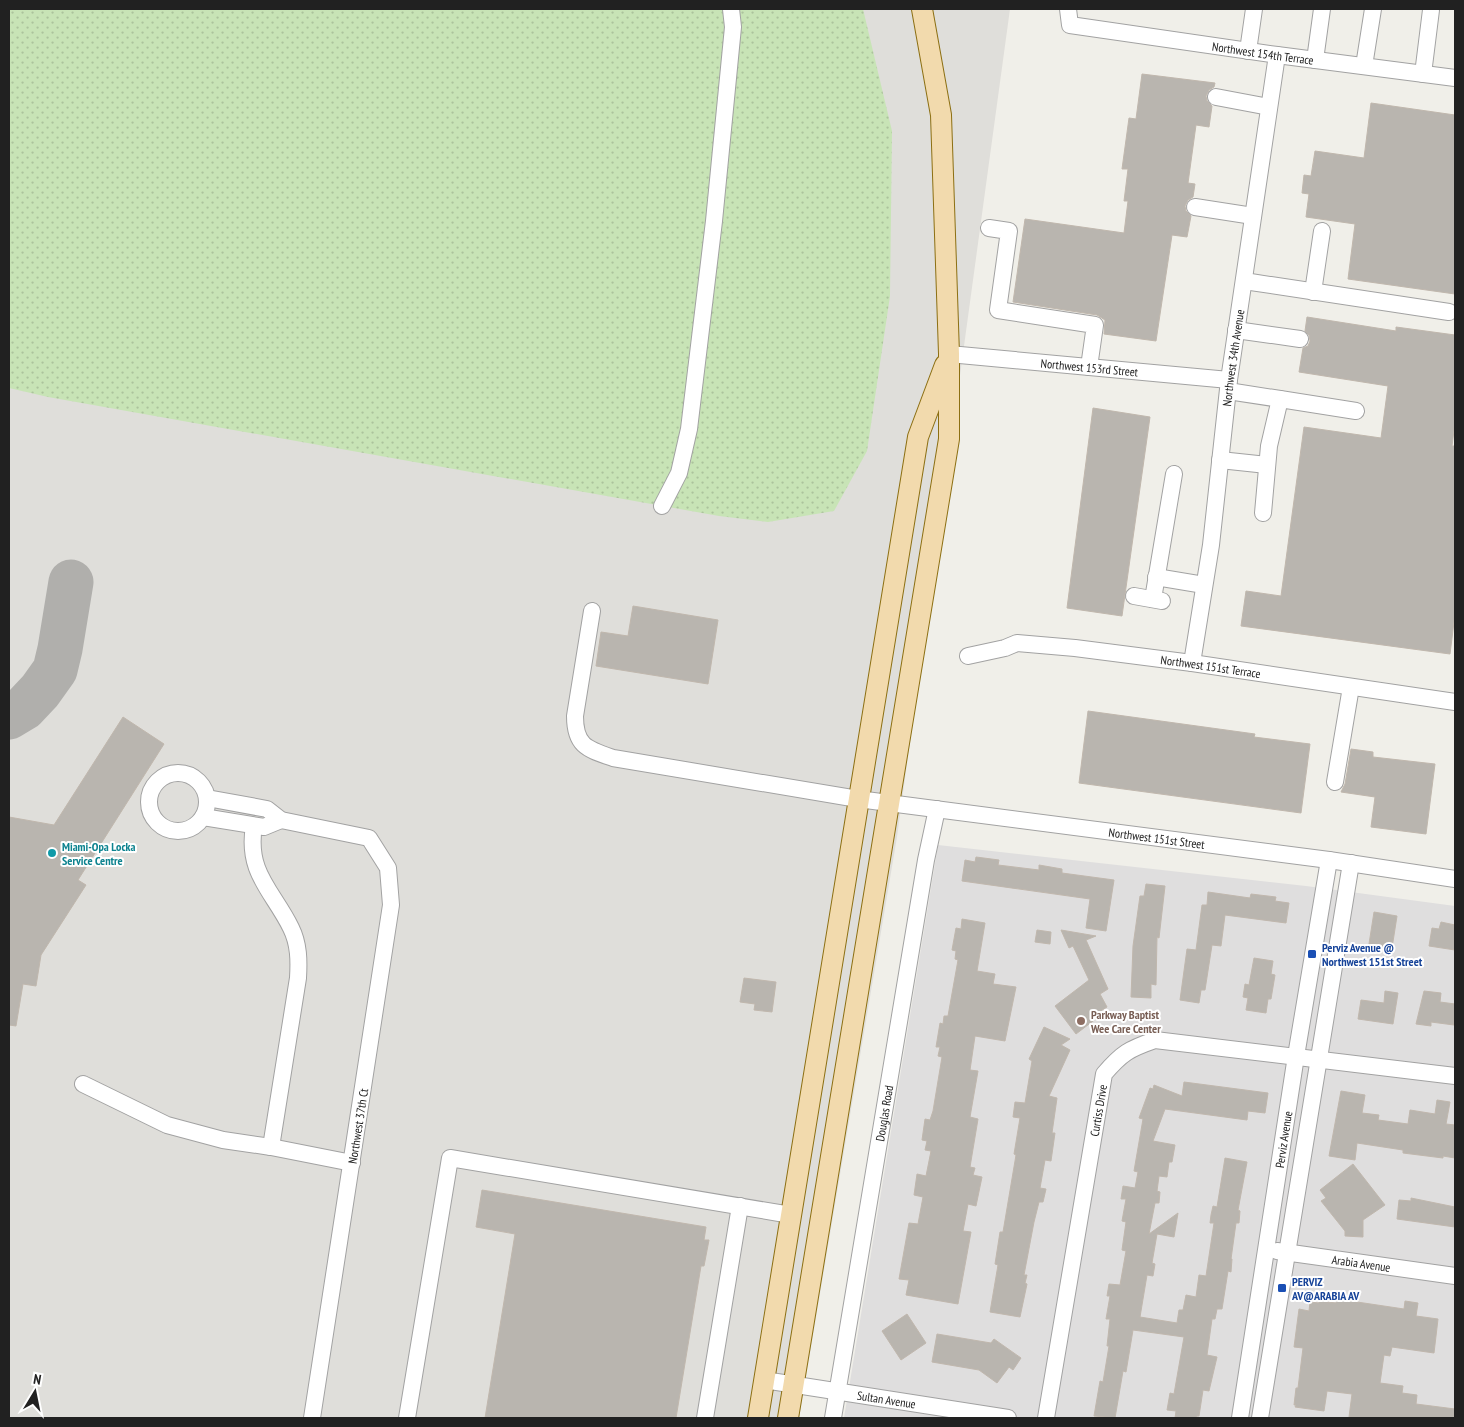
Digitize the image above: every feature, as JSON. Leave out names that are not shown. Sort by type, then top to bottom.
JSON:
[{"type":"main road","points":[[788,1418],[949,440],[949,354],[941,115],[922,9]]},
{"type":"main road","points":[[758,1418],[918,437],[949,354]]},
{"type":"street","points":[[662,506],[680,473],[689,430],[716,202],[733,27],[731,9]]},
{"type":"street","points":[[1248,51],[1254,9]]},
{"type":"street","points":[[1315,60],[1322,9]]},
{"type":"street","points":[[1364,66],[1373,9]]},
{"type":"street","points":[[1423,74],[1431,10]]},
{"type":"street","name":"Northwest 154th Terrace","points":[[1069,17],[1248,51],[1455,78]]},
{"type":"street","name":"Northwest 34th Avenue","points":[[1192,663],[1211,545],[1236,330],[1277,55]]},
{"type":"street","points":[[1216,97],[1269,107]]},
{"type":"street","points":[[1195,207],[1253,216]]},
{"type":"street","points":[[990,228],[1009,230],[998,310],[1095,325],[1089,367]]},
{"type":"street","points":[[1313,292],[1322,230]]},
{"type":"street","points":[[1244,281],[1449,312]]},
{"type":"street","points":[[1236,330],[1300,339]]},
{"type":"street","name":"Northwest 153rd Street","points":[[949,354],[1089,367],[1229,386],[1280,399],[1356,411]]},
{"type":"street","points":[[1263,513],[1269,446],[1280,399]]},
{"type":"street","points":[[1220,460],[1267,465]]},
{"type":"street","points":[[1134,596],[1158,600],[1156,577],[1174,474]]},
{"type":"street","points":[[1156,577],[1204,585]]},
{"type":"street","name":"Northwest 151st Street","points":[[592,611],[575,726],[580,742],[590,750],[613,758],[858,799],[1329,860],[1455,879]]},
{"type":"street","name":"Northwest 151st Terrace","points":[[968,656],[1005,648],[1017,643],[1075,648],[1192,663],[1455,702]]},
{"type":"street","points":[[1335,782],[1350,687]]},
{"type":"street","points":[[180,773],[189,776],[202,785],[207,798],[206,811],[203,817],[198,824],[180,831],[171,830],[160,825],[150,810],[151,792],[162,778],[171,774],[180,773]]},
{"type":"street","points":[[203,817],[264,828],[281,820],[267,809],[207,798]]},
{"type":"street","name":"Douglas Road","points":[[833,1418],[926,860],[937,809]]},
{"type":"street","name":"Northwest 37th Ct","points":[[281,820],[369,838],[388,868],[391,905],[312,1418]]},
{"type":"street","points":[[254,826],[252,844],[256,868],[292,929],[297,944],[299,962],[272,1147]]},
{"type":"street","name":"Perviz Avenue","points":[[1240,1418],[1296,1056],[1329,860]]},
{"type":"street","name":"Perviz Avenue","points":[[1260,1418],[1351,863]]},
{"type":"street","name":"Curtiss Drive","points":[[1046,1418],[1104,1074],[1117,1058],[1130,1048],[1155,1040],[1455,1076]]},
{"type":"street","points":[[84,1084],[167,1124],[223,1140],[272,1147],[352,1163]]},
{"type":"street","points":[[407,1418],[450,1158],[791,1214]]},
{"type":"street","points":[[706,1418],[740,1206]]},
{"type":"street","name":"Arabia Avenue","points":[[1267,1250],[1455,1276]]},
{"type":"street","name":"Sultan Avenue","points":[[764,1380],[1008,1418]]},
{"type":"shaded area","points":[[9,9],[1010,9],[897,837],[799,1418],[9,1418]]},
{"type":"shaded area","points":[[938,845],[1306,886],[1455,906],[1455,1418],[844,1418]]},
{"type":"green space","points":[[9,9],[863,9],[892,131],[890,296],[867,451],[834,511],[768,522],[719,516],[48,397],[9,388]]},
{"type":"building","points":[[1142,74],[1215,83],[1206,96],[1207,101],[1212,106],[1209,127],[1196,125],[1188,183],[1195,184],[1193,197],[1188,200],[1185,206],[1186,211],[1191,216],[1187,237],[1172,235],[1156,341],[1104,334],[1105,320],[1097,315],[1013,302],[1025,219],[1124,233],[1128,201],[1124,201],[1128,169],[1122,169],[1129,118],[1136,119]]},
{"type":"building","points":[[1371,103],[1455,115],[1455,294],[1348,279],[1355,224],[1306,217],[1309,194],[1302,193],[1304,175],[1311,176],[1315,151],[1364,158]]},
{"type":"building","points":[[1307,317],[1396,331],[1396,327],[1455,335],[1455,423],[1452,446],[1455,446],[1455,614],[1450,654],[1241,626],[1246,591],[1281,596],[1304,427],[1381,438],[1388,386],[1299,372],[1303,348],[1308,346],[1310,341],[1309,335],[1305,331]]},
{"type":"building","points":[[1093,408],[1150,417],[1122,616],[1067,608]]},
{"type":"building","points":[[633,606],[718,620],[708,684],[596,666],[601,632],[628,636]]},
{"type":"building","points":[[1088,711],[1255,734],[1254,737],[1310,744],[1301,813],[1079,783]]},
{"type":"building","name":"Miami-Opa Locka Service Centre","points":[[123,717],[164,744],[78,880],[86,885],[41,955],[36,986],[23,984],[16,1026],[9,1025],[9,817],[54,825]]},
{"type":"building","points":[[1351,749],[1373,752],[1373,757],[1435,764],[1426,834],[1371,827],[1375,797],[1341,792],[1345,784]]},
{"type":"building","points":[[976,857],[999,860],[998,865],[1039,870],[1039,865],[1062,869],[1062,873],[1114,880],[1106,931],[1086,928],[1090,899],[962,881],[965,860],[975,862]]},
{"type":"building","points":[[1146,884],[1165,886],[1159,938],[1157,937],[1156,985],[1151,984],[1151,998],[1131,997],[1133,946],[1140,896],[1144,896]]},
{"type":"building","points":[[1208,892],[1250,898],[1251,894],[1276,897],[1275,901],[1289,903],[1286,923],[1225,915],[1221,946],[1212,945],[1205,990],[1201,990],[1199,1003],[1180,1000],[1187,949],[1196,950],[1202,905],[1207,905]]},
{"type":"building","points":[[1374,912],[1397,916],[1392,948],[1369,944]]},
{"type":"building","points":[[962,919],[985,923],[977,971],[995,974],[993,984],[1016,987],[1005,1041],[975,1036],[970,1070],[978,1071],[970,1117],[978,1119],[970,1167],[975,1168],[973,1175],[982,1177],[976,1206],[968,1204],[963,1231],[971,1232],[958,1304],[906,1295],[909,1280],[899,1279],[909,1223],[918,1224],[923,1197],[914,1195],[917,1174],[926,1176],[931,1151],[925,1150],[927,1141],[922,1140],[925,1119],[930,1120],[933,1111],[942,1057],[938,1056],[940,1047],[936,1047],[940,1023],[943,1024],[944,1016],[948,1016],[958,960],[955,959],[956,951],[952,950],[956,928],[961,929]]},
{"type":"building","points":[[1441,922],[1455,925],[1455,950],[1429,946],[1432,928],[1439,929]]},
{"type":"building","points":[[1037,930],[1051,932],[1050,944],[1035,942]]},
{"type":"building","points":[[1061,930],[1096,936],[1086,940],[1108,989],[1100,994],[1107,1007],[1099,1012],[1101,1015],[1076,1034],[1055,1006],[1089,980],[1073,946],[1069,948]]},
{"type":"building","points":[[1254,958],[1273,961],[1271,974],[1275,975],[1271,999],[1268,999],[1266,1013],[1246,1010],[1248,998],[1243,997],[1245,984],[1249,985]]},
{"type":"building","points":[[744,978],[776,982],[772,1012],[754,1010],[755,1004],[740,1002]]},
{"type":"building","points":[[1385,991],[1398,993],[1393,1024],[1358,1019],[1361,1000],[1384,1003]]},
{"type":"building","points":[[1424,991],[1441,993],[1440,1002],[1455,1004],[1454,1025],[1431,1022],[1431,1026],[1416,1024]]},
{"type":"building","points":[[1044,1027],[1070,1039],[1061,1045],[1070,1050],[1049,1096],[1057,1098],[1052,1133],[1055,1133],[1051,1161],[1045,1160],[1040,1188],[1046,1189],[1043,1202],[1039,1202],[1034,1222],[1024,1275],[1027,1275],[1025,1283],[1027,1284],[1020,1317],[990,1312],[998,1265],[995,1264],[1000,1232],[1003,1232],[1016,1155],[1014,1154],[1020,1118],[1013,1117],[1015,1102],[1025,1103],[1032,1061],[1029,1059]]},
{"type":"building","points":[[1184,1082],[1268,1093],[1265,1113],[1248,1111],[1247,1120],[1165,1109],[1153,1141],[1175,1145],[1172,1162],[1169,1162],[1167,1177],[1159,1176],[1157,1191],[1160,1192],[1159,1203],[1155,1203],[1149,1234],[1178,1213],[1174,1237],[1157,1234],[1152,1263],[1155,1264],[1153,1276],[1147,1275],[1140,1317],[1177,1323],[1179,1310],[1183,1310],[1186,1295],[1196,1297],[1199,1275],[1206,1276],[1214,1223],[1210,1223],[1211,1215],[1213,1206],[1217,1207],[1225,1158],[1247,1162],[1238,1210],[1240,1211],[1239,1223],[1236,1223],[1231,1272],[1228,1271],[1222,1309],[1217,1309],[1215,1319],[1212,1319],[1207,1355],[1217,1357],[1209,1391],[1203,1390],[1199,1416],[1196,1418],[1175,1418],[1176,1411],[1167,1410],[1170,1393],[1174,1394],[1184,1337],[1133,1330],[1126,1372],[1123,1371],[1115,1418],[1094,1416],[1100,1381],[1103,1382],[1109,1346],[1107,1346],[1110,1319],[1106,1319],[1110,1296],[1107,1296],[1109,1284],[1120,1285],[1126,1251],[1122,1250],[1126,1222],[1122,1221],[1126,1199],[1121,1199],[1123,1186],[1135,1188],[1138,1172],[1134,1171],[1143,1119],[1139,1118],[1150,1088],[1153,1089],[1154,1085],[1182,1096]]},
{"type":"building","points":[[1341,1091],[1365,1095],[1362,1113],[1379,1115],[1378,1120],[1408,1124],[1410,1110],[1435,1114],[1437,1100],[1450,1102],[1446,1124],[1455,1125],[1455,1158],[1403,1153],[1403,1150],[1357,1143],[1355,1160],[1329,1156]]},
{"type":"building","points":[[1353,1164],[1385,1205],[1363,1220],[1363,1237],[1345,1236],[1345,1231],[1321,1201],[1326,1198],[1320,1190]]},
{"type":"building","points":[[482,1190],[706,1227],[704,1240],[709,1240],[704,1266],[701,1266],[676,1418],[485,1418],[515,1234],[476,1227]]},
{"type":"building","points":[[1411,1198],[1455,1207],[1455,1227],[1397,1219],[1399,1200],[1411,1201]]},
{"type":"building","points":[[1337,1299],[1404,1309],[1405,1301],[1418,1303],[1416,1316],[1438,1319],[1434,1353],[1392,1347],[1390,1356],[1384,1355],[1380,1383],[1403,1386],[1402,1393],[1417,1395],[1416,1404],[1455,1409],[1455,1418],[1349,1417],[1352,1394],[1327,1391],[1324,1411],[1295,1407],[1296,1388],[1298,1388],[1303,1348],[1294,1347],[1299,1309],[1309,1311],[1310,1302],[1336,1303]]},
{"type":"building","points":[[907,1314],[926,1343],[901,1360],[882,1331]]},
{"type":"building","points":[[937,1334],[991,1343],[994,1339],[1021,1358],[1013,1370],[1009,1367],[997,1383],[979,1370],[932,1362]]},
{"type":"taxiway","points":[[9,717],[24,708],[40,691],[55,670],[71,582]]},
{"type":"place","name":"Miami-Opa Locka Service Centre","points":[[52,853]]},
{"type":"place","name":"Perviz Avenue @ Northwest 151st Street","points":[[1312,954]]},
{"type":"place","name":"Parkway Baptist Wee Care Center","points":[[1081,1021]]},
{"type":"place","name":"PERVIZ AV@ARABIA AV","points":[[1282,1288]]}]
